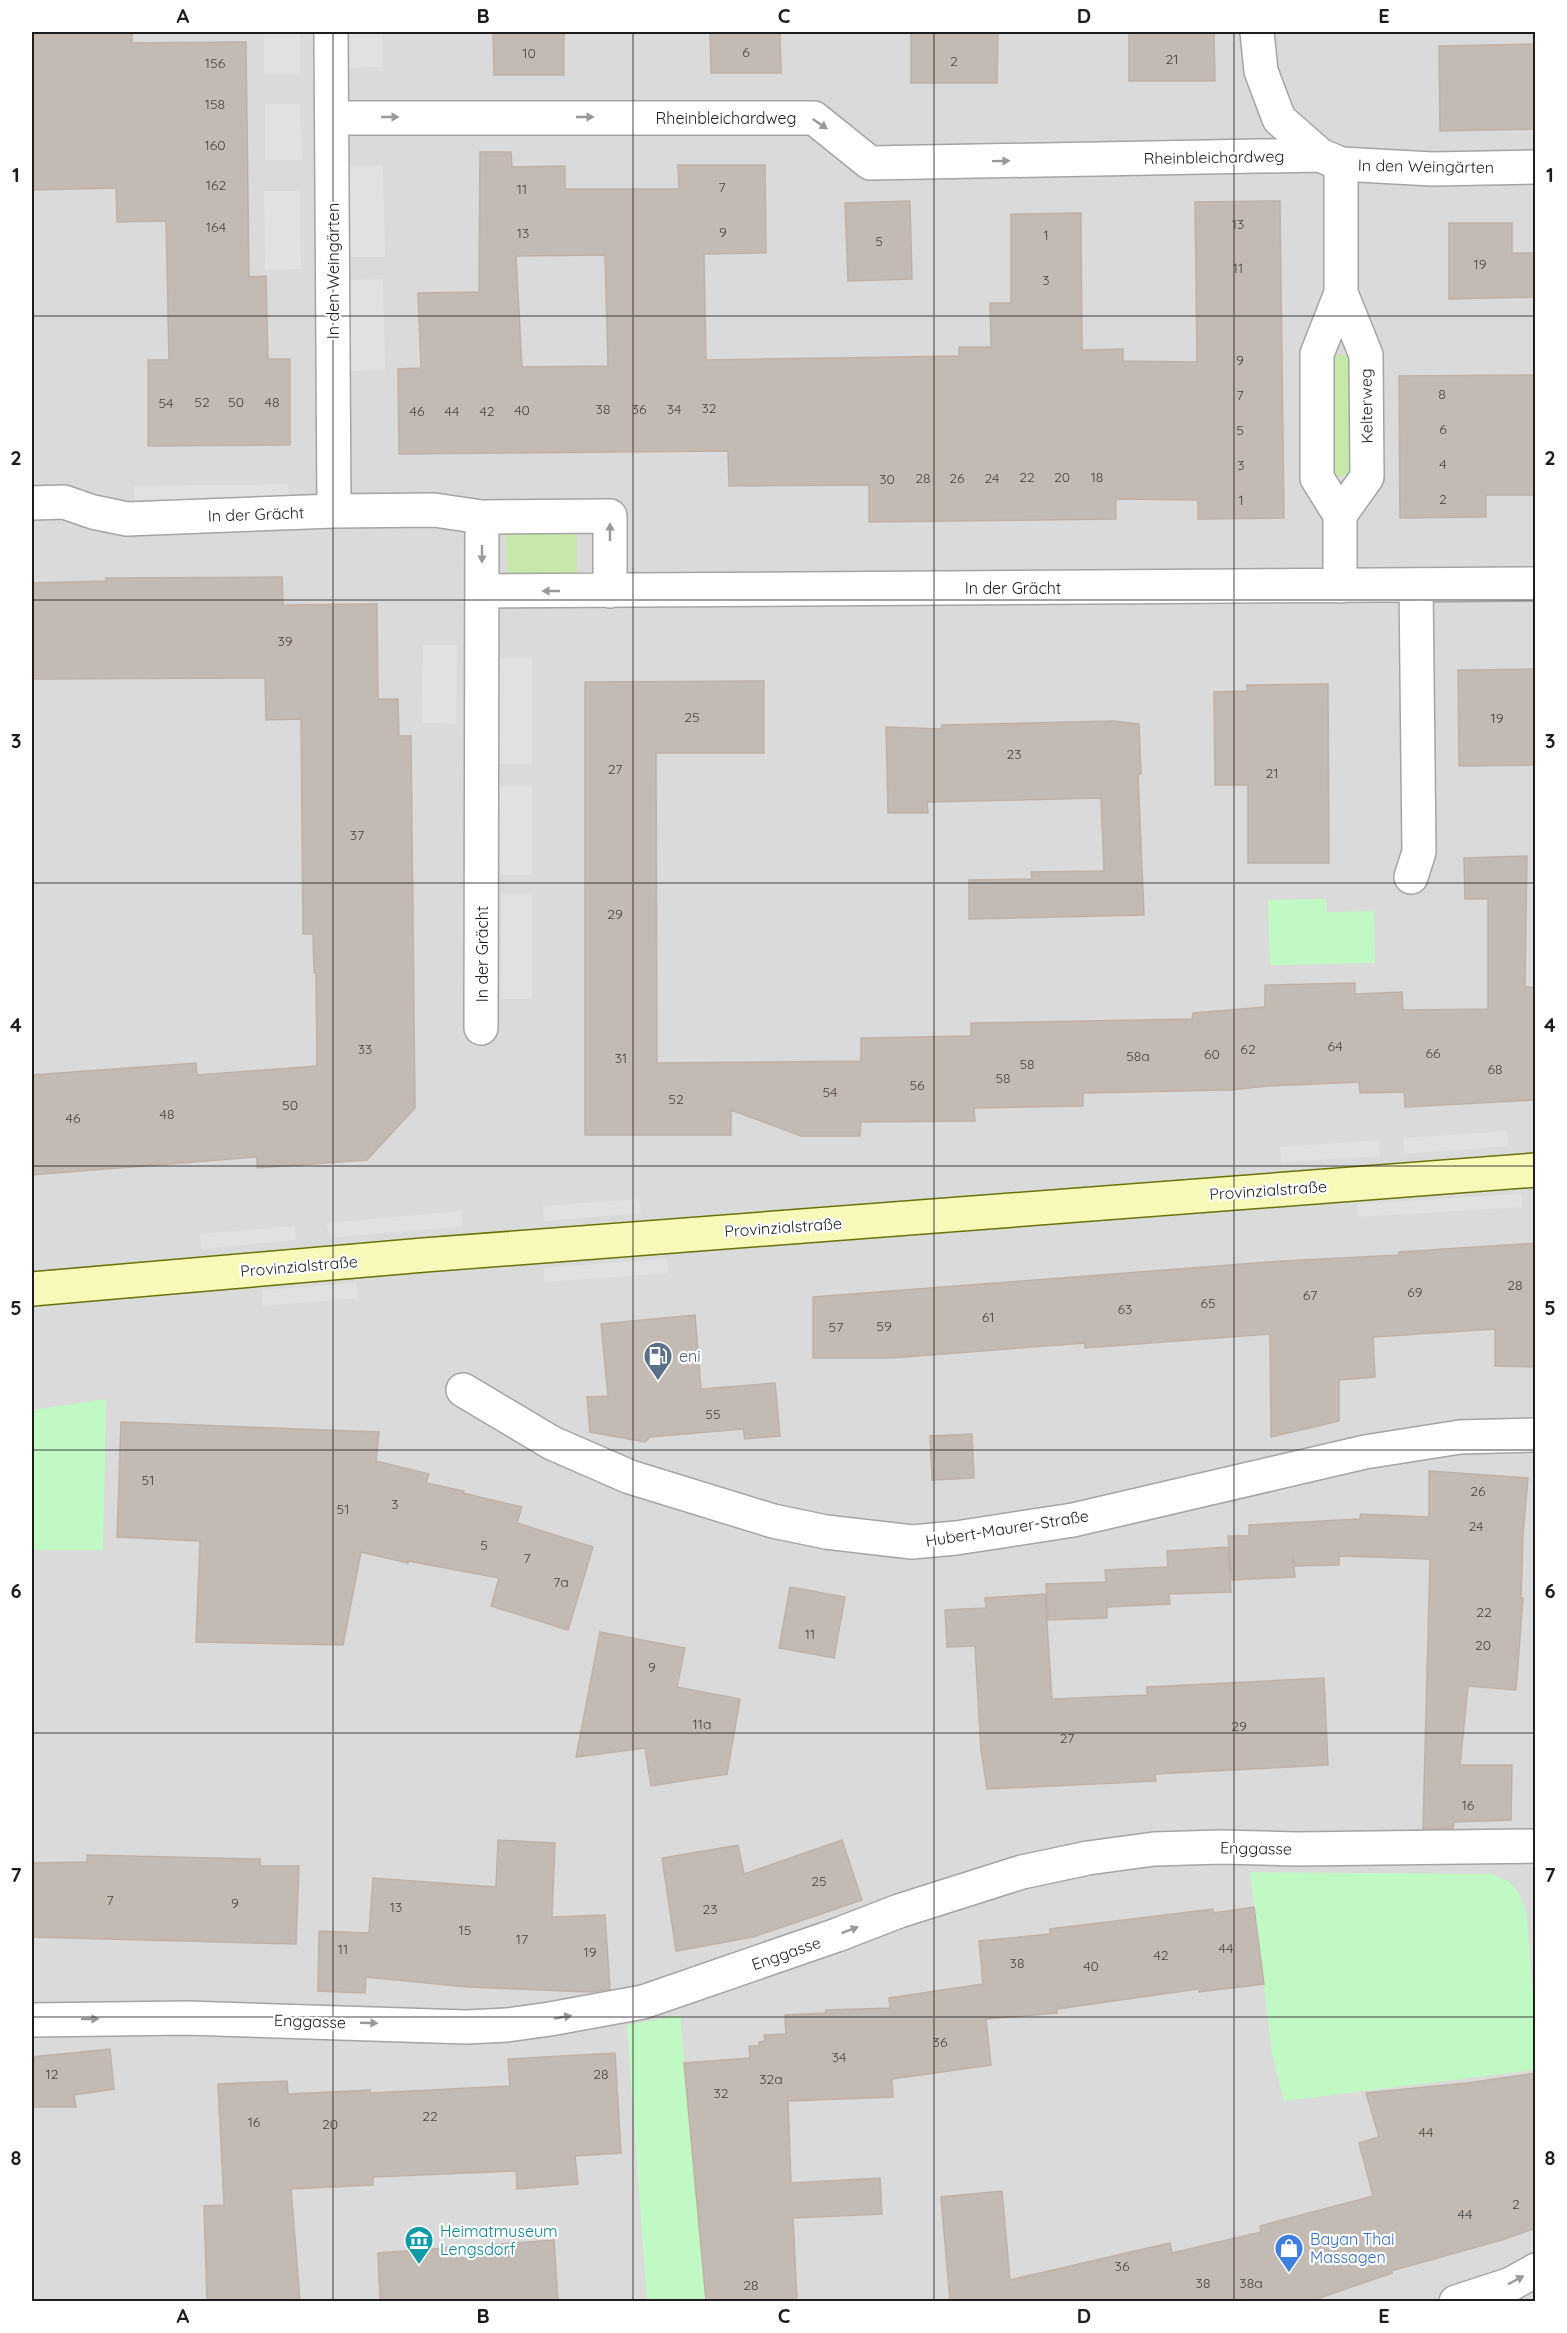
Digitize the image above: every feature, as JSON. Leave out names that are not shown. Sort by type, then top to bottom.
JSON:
[{"type":"main road","name":"Provinzialstraße","points":[[32,1289],[764,1228],[1536,1170]]},
{"type":"street","name":"In den Weingärten","points":[[331,32],[334,511]]},
{"type":"street","points":[[1257,32],[1261,71],[1279,119],[1331,159]]},
{"type":"street","name":"Rheinbleichardweg","points":[[332,118],[814,118],[870,163],[1331,159]]},
{"type":"street","name":"In den Weingärten","points":[[1331,159],[1432,169],[1536,167]]},
{"type":"street","name":"Kelterweg","points":[[1331,159],[1341,293],[1366,355],[1367,477],[1340,514],[1317,478],[1317,354],[1341,293]]},
{"type":"street","name":"In der Grächt","points":[[32,503],[64,502],[93,512],[126,519],[334,511],[434,510],[482,517],[610,516],[610,591]]},
{"type":"street","points":[[1340,514],[1340,586]]},
{"type":"street","name":"In der Grächt","points":[[482,517],[482,1029]]},
{"type":"street","name":"In der Grächt","points":[[483,591],[1536,584]]},
{"type":"street","points":[[1411,877],[1419,852],[1416,585]]},
{"type":"street","name":"Hubert-Maurer-Straße","points":[[464,1390],[552,1443],[630,1477],[773,1521],[826,1532],[912,1542],[956,1538],[1073,1520],[1365,1452],[1460,1437],[1536,1435]]},
{"type":"street","name":"Enggasse","points":[[32,2020],[187,2018],[466,2026],[507,2025],[643,2002],[837,1935],[899,1911],[1022,1872],[1088,1858],[1154,1849],[1221,1847],[1297,1849],[1536,1846]]},
{"type":"street","points":[[1456,2301],[1511,2284],[1536,2270]]},
{"type":"shaded area","points":[[32,32],[1535,32],[1535,2301],[32,2301]]},
{"type":"shaded area","points":[[264,32],[300,32],[300,74],[264,74]]},
{"type":"shaded area","points":[[346,32],[382,32],[383,67],[346,68]]},
{"type":"shaded area","points":[[265,104],[300,104],[302,160],[265,160]]},
{"type":"shaded area","points":[[348,166],[383,166],[385,257],[348,257]]},
{"type":"shaded area","points":[[264,191],[300,191],[301,269],[265,270]]},
{"type":"shaded area","points":[[383,279],[385,370],[348,371],[347,280]]},
{"type":"shaded area","points":[[288,484],[289,499],[135,500],[134,486]]},
{"type":"shaded area","points":[[423,645],[457,645],[456,724],[422,723]]},
{"type":"shaded area","points":[[500,658],[532,658],[532,764],[500,764]]},
{"type":"shaded area","points":[[500,786],[532,786],[532,875],[500,875]]},
{"type":"shaded area","points":[[501,894],[532,894],[532,999],[501,999]]},
{"type":"shaded area","points":[[1507,1131],[1508,1146],[1405,1154],[1403,1138]]},
{"type":"shaded area","points":[[1378,1140],[1380,1156],[1281,1162],[1280,1147]]},
{"type":"shaded area","points":[[1521,1194],[1522,1207],[1358,1217],[1357,1204]]},
{"type":"shaded area","points":[[639,1199],[641,1213],[544,1221],[543,1206]]},
{"type":"shaded area","points":[[461,1211],[463,1226],[329,1238],[327,1223]]},
{"type":"shaded area","points":[[295,1226],[296,1240],[201,1249],[200,1234]]},
{"type":"shaded area","points":[[667,1259],[669,1273],[544,1282],[544,1268]]},
{"type":"shaded area","points":[[356,1283],[358,1298],[263,1306],[262,1290]]},
{"type":"green space","points":[[1332,355],[1349,355],[1351,476],[1334,477]]},
{"type":"green space","points":[[568,527],[577,535],[577,572],[570,579],[517,580],[508,574],[506,536],[514,528]]},
{"type":"green space","points":[[1326,899],[1327,912],[1374,911],[1375,963],[1270,965],[1268,900]]},
{"type":"green space","points":[[106,1399],[103,1550],[32,1550],[32,1410]]},
{"type":"green space","points":[[1250,1872],[1492,1874],[1510,1882],[1520,1895],[1527,1916],[1536,2014],[1535,2070],[1284,2101],[1272,2053]]},
{"type":"green space","points":[[680,2015],[706,2301],[647,2301],[627,2025]]},
{"type":"building","points":[[32,32],[132,32],[132,43],[246,42],[249,277],[266,276],[268,359],[290,359],[290,445],[148,446],[148,360],[169,360],[166,221],[117,222],[116,188],[32,190]]},
{"type":"building","points":[[493,32],[564,32],[564,75],[494,75]]},
{"type":"building","points":[[710,32],[780,32],[781,73],[711,73]]},
{"type":"building","points":[[911,32],[998,32],[997,83],[911,83]]},
{"type":"building","points":[[1129,32],[1214,32],[1215,81],[1129,81]]},
{"type":"building","points":[[1536,44],[1536,129],[1440,131],[1439,46]]},
{"type":"building","points":[[480,152],[511,152],[512,167],[565,166],[565,189],[679,189],[678,165],[765,165],[766,253],[704,254],[706,360],[959,356],[959,347],[991,347],[990,303],[1011,303],[1011,214],[1081,213],[1082,350],[1123,349],[1123,361],[1197,362],[1195,202],[1280,201],[1284,518],[1198,519],[1198,500],[1116,499],[1116,519],[869,522],[869,485],[729,486],[728,451],[399,454],[398,369],[421,368],[418,293],[479,292]],"holes":[[[605,255],[608,366],[522,367],[516,256]]]},
{"type":"building","points":[[910,201],[912,279],[848,281],[845,203]]},
{"type":"building","points":[[1449,223],[1512,223],[1512,253],[1534,253],[1534,297],[1449,299]]},
{"type":"building","points":[[1535,375],[1536,495],[1486,495],[1486,517],[1400,518],[1399,376]]},
{"type":"building","points":[[282,577],[283,605],[377,604],[378,699],[398,699],[399,736],[411,736],[415,1108],[367,1160],[257,1168],[257,1157],[32,1175],[32,1075],[196,1063],[197,1075],[317,1066],[316,973],[314,973],[313,934],[303,934],[301,719],[266,720],[265,678],[32,679],[32,583],[106,581],[106,578]]},
{"type":"building","points":[[1536,669],[1536,765],[1459,766],[1458,670]]},
{"type":"building","points":[[764,681],[764,753],[656,753],[657,1063],[861,1061],[861,1038],[971,1036],[971,1023],[1192,1019],[1193,1013],[1265,1007],[1265,985],[1355,983],[1355,994],[1402,992],[1403,1010],[1488,1009],[1488,899],[1465,899],[1464,858],[1527,856],[1525,987],[1536,987],[1536,1100],[1405,1107],[1404,1092],[1360,1093],[1359,1082],[1231,1090],[1083,1093],[1083,1106],[974,1108],[975,1121],[861,1122],[860,1136],[801,1136],[731,1110],[731,1135],[585,1135],[585,682]]},
{"type":"building","points":[[1328,684],[1329,863],[1248,863],[1248,785],[1215,785],[1214,692],[1247,691],[1247,685]]},
{"type":"building","points":[[1114,721],[1139,724],[1141,774],[1138,774],[1144,915],[969,919],[969,880],[1032,879],[1031,872],[1104,871],[1101,798],[927,802],[928,813],[888,813],[886,727],[942,729],[942,725]]},
{"type":"building","points":[[1536,1243],[1536,1367],[1495,1366],[1495,1329],[1373,1337],[1375,1377],[1339,1380],[1339,1421],[1271,1437],[1270,1334],[1085,1348],[1085,1343],[892,1358],[813,1358],[813,1297]]},
{"type":"building","points":[[695,1315],[701,1389],[775,1383],[780,1436],[745,1439],[743,1429],[650,1437],[645,1442],[590,1432],[587,1397],[608,1396],[601,1324]]},
{"type":"building","points":[[121,1422],[379,1432],[376,1461],[429,1474],[426,1483],[522,1507],[517,1523],[593,1547],[568,1630],[491,1606],[499,1578],[408,1561],[408,1563],[361,1552],[343,1645],[196,1642],[200,1541],[117,1537]]},
{"type":"building","points":[[972,1434],[974,1478],[932,1480],[930,1436]]},
{"type":"building","points":[[1429,1471],[1528,1478],[1516,1690],[1468,1686],[1460,1765],[1512,1765],[1511,1820],[1454,1822],[1453,1828],[1423,1829],[1430,1559],[1339,1556],[1339,1565],[1295,1566],[1293,1555],[1295,1577],[1232,1580],[1228,1536],[1249,1536],[1249,1525],[1360,1519],[1361,1514],[1429,1517]]},
{"type":"building","points":[[1228,1547],[1231,1592],[1169,1594],[1170,1604],[1108,1607],[1107,1602],[1107,1618],[1048,1620],[1046,1584],[1106,1582],[1105,1570],[1168,1567],[1167,1551]]},
{"type":"building","points":[[790,1587],[845,1597],[834,1658],[779,1648]]},
{"type":"building","points":[[1045,1594],[1052,1699],[1147,1695],[1147,1687],[1324,1678],[1328,1765],[1155,1774],[1156,1781],[987,1789],[981,1750],[975,1646],[947,1647],[945,1610],[986,1608],[985,1598]]},
{"type":"building","points":[[600,1632],[685,1648],[677,1687],[740,1699],[727,1774],[651,1786],[645,1748],[576,1757]]},
{"type":"building","points":[[498,1840],[555,1843],[552,1917],[605,1915],[610,1989],[591,1992],[467,1987],[366,1977],[365,1993],[318,1991],[319,1931],[369,1933],[373,1878],[496,1887]]},
{"type":"building","points":[[842,1840],[862,1900],[753,1937],[676,1951],[662,1858],[738,1845],[744,1874]]},
{"type":"building","points":[[87,1855],[260,1859],[260,1866],[299,1866],[296,1944],[32,1937],[32,1863],[87,1862]]},
{"type":"building","points":[[1254,1907],[1264,1984],[1199,1992],[1198,1989],[1057,2009],[1057,2013],[986,2019],[991,2065],[892,2079],[893,2097],[788,2101],[791,2183],[880,2178],[882,2214],[793,2218],[797,2301],[706,2301],[684,2063],[750,2058],[749,2046],[759,2046],[759,2042],[765,2041],[764,2035],[786,2034],[785,2015],[825,2013],[826,2010],[890,2008],[889,1998],[983,1984],[979,1941],[1050,1934],[1050,1929],[1213,1909],[1213,1913]]},
{"type":"building","points":[[110,2049],[114,2089],[74,2095],[76,2107],[32,2107],[32,2057]]},
{"type":"building","points":[[615,2053],[621,2153],[575,2156],[578,2184],[517,2189],[516,2171],[373,2177],[373,2185],[291,2189],[300,2301],[207,2301],[204,2206],[224,2205],[218,2084],[287,2081],[288,2094],[370,2090],[370,2093],[510,2086],[508,2059]]},
{"type":"building","points":[[1536,2073],[1536,2228],[1391,2271],[1392,2273],[1311,2301],[950,2301],[941,2197],[1002,2191],[1010,2280],[1170,2243],[1172,2253],[1261,2232],[1260,2226],[1373,2196],[1359,2143],[1379,2137],[1366,2093],[1467,2083]]},
{"type":"building","points":[[554,2240],[558,2301],[380,2301],[378,2253]]},
{"type":"place","name":"eni","points":[[658,1382]]},
{"type":"place","name":"Heimatmuseum Lengsdorf","points":[[419,2266]]},
{"type":"place","name":"Bayan Thai Massagen","points":[[1289,2274]]}]
